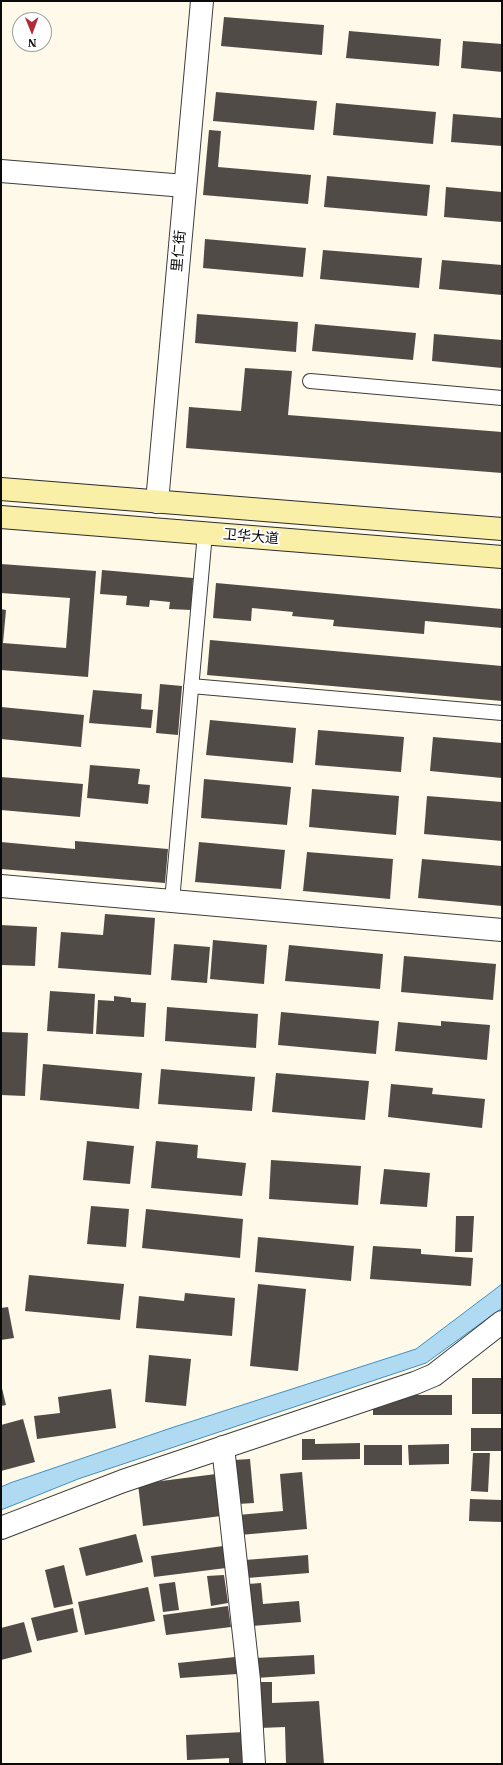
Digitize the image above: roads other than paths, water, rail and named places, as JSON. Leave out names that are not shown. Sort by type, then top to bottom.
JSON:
[{"type":"main road","name":"卫华大道","points":[[1,489],[502,529]]},
{"type":"main road","name":"卫华大道","points":[[1,517],[502,557]]},
{"type":"street","name":"里仁街","points":[[157,502],[202,1]]},
{"type":"street","points":[[1,171],[185,186]]},
{"type":"street","points":[[1,886],[502,930]]},
{"type":"street","points":[[1,1528],[123,1481],[415,1383],[434,1375],[502,1322]]},
{"type":"street","points":[[223,1447],[250,1680],[254,1764]]},
{"type":"lane","points":[[310,382],[502,398]]},
{"type":"lane","points":[[172,901],[205,533]]},
{"type":"lane","points":[[191,686],[502,713]]},
{"type":"water","points":[[502,1284],[502,1308],[426,1363],[78,1479],[1,1510],[1,1487],[10,1483],[171,1428],[416,1349]]}]
